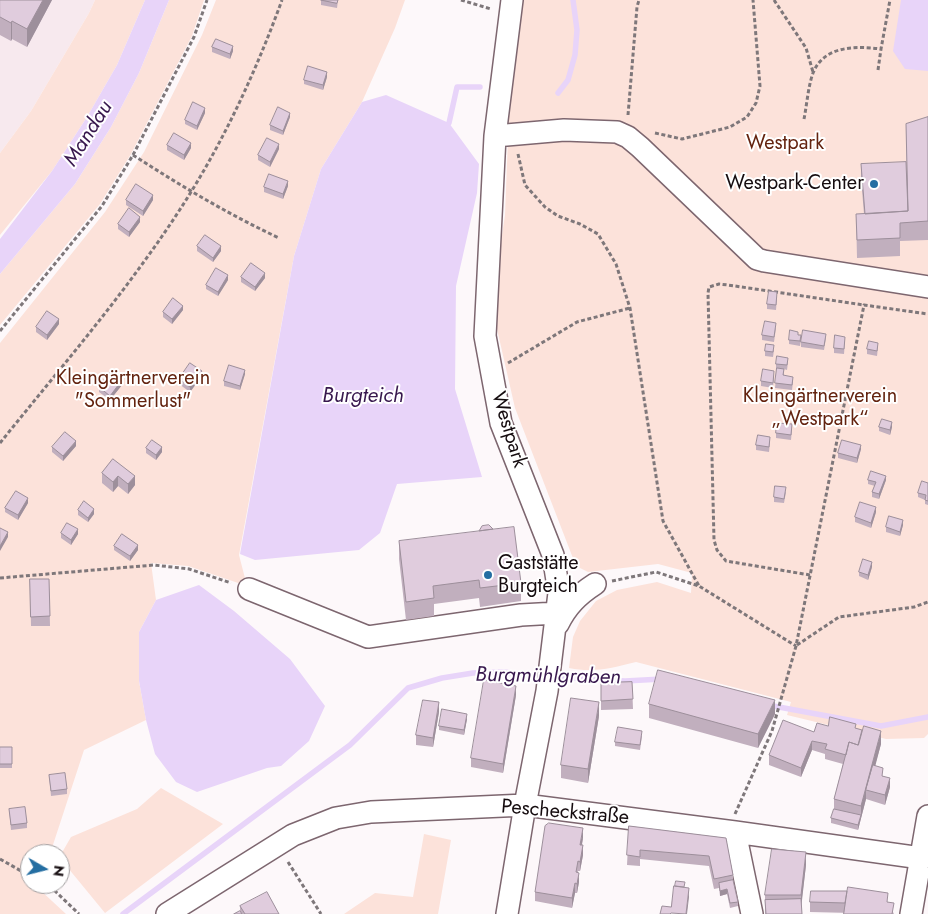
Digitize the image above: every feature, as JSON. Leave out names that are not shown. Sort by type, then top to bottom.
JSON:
[{"type":"street","name":"Westpark","points":[[507,914],[524,805],[546,691],[559,593],[553,556],[501,423],[485,336],[495,136],[511,8]]},
{"type":"street","points":[[495,136],[564,130],[617,132],[628,137],[757,259],[928,286]]},
{"type":"street","points":[[249,588],[368,637],[521,614],[556,622],[570,604],[595,584]]},
{"type":"street","name":"Pescheckstraße","points":[[166,914],[293,835],[336,818],[387,811],[524,805],[924,857]]},
{"type":"street","points":[[911,914],[924,857],[928,816]]},
{"type":"street","points":[[735,832],[752,914]]},
{"type":"path","points":[[0,331],[102,206],[133,155],[194,37],[208,0]]},
{"type":"path","points":[[0,443],[139,268],[191,192],[228,126],[252,77],[282,0]]},
{"type":"path","points":[[461,0],[511,8]]},
{"type":"path","points":[[617,132],[627,128],[639,0]]},
{"type":"path","points":[[652,133],[682,139],[730,127],[747,117],[756,103],[760,86],[753,0]]},
{"type":"path","points":[[774,0],[806,48],[814,72]]},
{"type":"path","points":[[878,70],[890,0]]},
{"type":"path","points":[[804,119],[814,72],[825,57],[845,48],[881,48]]},
{"type":"path","points":[[519,133],[518,157],[525,185],[545,207],[558,216],[580,224],[598,234],[616,264],[630,308],[663,521],[699,586]]},
{"type":"path","points":[[133,155],[191,192],[279,238]]},
{"type":"path","points":[[515,165],[518,157]]},
{"type":"path","points":[[810,575],[726,561],[717,550],[714,540],[709,288],[728,285],[928,314]]},
{"type":"path","points":[[735,832],[734,816],[772,731],[783,699],[796,646],[864,305]]},
{"type":"path","points":[[502,368],[576,322],[630,308]]},
{"type":"path","points":[[0,578],[154,564],[189,569],[249,588]]},
{"type":"path","points":[[595,584],[656,572],[699,586],[796,646]]},
{"type":"path","points":[[796,646],[839,617],[914,607],[928,602]]},
{"type":"path","points":[[277,844],[321,914]]},
{"type":"path","points":[[0,859],[20,870]]},
{"type":"path","points":[[58,894],[79,914]]},
{"type":"shaded area","points":[[0,0],[95,0],[31,111],[0,153]]},
{"type":"green space","points":[[95,0],[145,0],[117,65],[87,117],[52,171],[0,235],[0,153],[31,111]]},
{"type":"green space","points":[[169,0],[204,0],[192,36],[131,154],[100,204],[0,325],[0,274],[75,184],[111,127],[139,73]]},
{"type":"green space","name":"Kleingärtnerverein \"Sommerlust\"","points":[[216,0],[405,0],[395,28],[362,102],[321,169],[294,256],[239,555],[247,586],[188,566],[151,563],[156,600],[139,632],[139,681],[146,720],[84,750],[53,844],[20,844],[20,894],[44,894],[66,914],[0,914],[0,343],[105,212],[144,152],[202,35]]},
{"type":"green space","name":"Westpark","points":[[520,0],[928,0],[928,734],[924,738],[886,739],[787,715],[791,702],[636,662],[594,670],[569,668],[573,637],[580,621],[596,601],[617,590],[657,582],[691,593],[692,573],[658,564],[588,572],[576,566],[515,408],[497,329],[495,282],[505,215],[512,35]]},
{"type":"green space","points":[[161,788],[223,824],[105,913],[70,870],[70,844],[67,844],[71,837],[137,809]]},
{"type":"green space","points":[[424,834],[451,840],[438,914],[344,914],[375,893],[413,897]]},
{"type":"water","name":"Mandau","points":[[145,0],[169,0],[139,73],[111,127],[75,184],[0,274],[0,239],[52,171],[87,117],[117,65]]},
{"type":"water","points":[[901,0],[928,0],[928,71],[905,69],[893,51]]},
{"type":"water","name":"Burgteich","points":[[386,95],[449,123],[479,164],[477,193],[456,286],[455,389],[482,477],[397,484],[380,533],[359,550],[255,560],[240,554],[294,256],[321,169],[362,102]]},
{"type":"water","points":[[199,585],[234,611],[290,659],[325,706],[309,741],[281,766],[267,768],[197,792],[176,782],[155,754],[146,720],[139,681],[139,632],[156,600]]},
{"type":"building","points":[[0,0],[43,0],[27,29],[0,17]]},
{"type":"building","points":[[321,0],[338,0],[337,3]]},
{"type":"building","points":[[216,39],[233,46],[230,54],[212,47]]},
{"type":"building","points":[[308,66],[327,72],[323,85],[304,80]]},
{"type":"building","points":[[193,102],[205,108],[197,126],[185,120]]},
{"type":"building","points":[[278,107],[290,113],[283,131],[270,125]]},
{"type":"building","points":[[928,117],[928,221],[900,223],[900,238],[857,240],[856,214],[908,211],[906,124]]},
{"type":"building","points":[[174,133],[191,143],[184,155],[167,145]]},
{"type":"building","points":[[267,138],[279,144],[270,162],[258,155]]},
{"type":"building","points":[[906,162],[908,211],[865,214],[861,164]]},
{"type":"building","points":[[269,174],[288,181],[283,194],[264,187]]},
{"type":"building","points":[[136,184],[153,195],[143,211],[126,200]]},
{"type":"building","points":[[129,208],[140,217],[129,232],[118,224]]},
{"type":"building","points":[[205,235],[221,246],[213,258],[197,246]]},
{"type":"building","points":[[251,263],[265,273],[255,287],[241,277]]},
{"type":"building","points":[[216,268],[228,275],[218,292],[206,285]]},
{"type":"building","points":[[769,291],[777,292],[776,305],[767,304]]},
{"type":"building","points":[[173,298],[183,306],[172,319],[163,312]]},
{"type":"building","points":[[47,311],[59,319],[47,335],[36,327]]},
{"type":"building","points":[[765,321],[776,323],[774,337],[762,335]]},
{"type":"building","points":[[790,330],[801,335],[800,341],[789,340]]},
{"type":"building","points":[[803,330],[826,334],[824,346],[801,342]]},
{"type":"building","points":[[835,335],[845,337],[844,349],[834,348]]},
{"type":"building","points":[[869,341],[878,343],[877,351],[867,349]]},
{"type":"building","points":[[766,344],[774,345],[773,352],[765,351]]},
{"type":"building","points":[[777,356],[788,358],[787,365],[776,364]]},
{"type":"building","points":[[190,363],[202,371],[190,387],[179,379]]},
{"type":"building","points":[[229,365],[245,370],[240,386],[224,381]]},
{"type":"building","points":[[777,368],[784,369],[783,375],[793,377],[792,385],[775,383]]},
{"type":"building","points":[[763,369],[774,371],[773,383],[761,381]]},
{"type":"building","points":[[111,371],[122,380],[110,396],[99,387]]},
{"type":"building","points":[[882,419],[892,422],[890,430],[879,427]]},
{"type":"building","points":[[777,423],[792,424],[791,435],[776,433]]},
{"type":"building","points":[[65,432],[76,441],[63,456],[52,447]]},
{"type":"building","points":[[758,435],[770,437],[769,447],[756,445]]},
{"type":"building","points":[[152,440],[162,447],[156,455],[146,448]]},
{"type":"building","points":[[842,440],[861,445],[857,458],[838,453]]},
{"type":"building","points":[[113,459],[135,476],[128,484],[118,476],[113,482],[102,473]]},
{"type":"building","points":[[871,471],[886,476],[879,494],[872,492],[876,482],[868,480]]},
{"type":"building","points":[[922,481],[928,483],[928,501],[925,500],[926,495],[918,493]]},
{"type":"building","points":[[775,486],[786,487],[784,499],[774,497]]},
{"type":"building","points":[[16,491],[28,498],[18,515],[5,508]]},
{"type":"building","points":[[84,501],[94,509],[88,518],[78,510]]},
{"type":"building","points":[[860,502],[876,507],[871,523],[855,517]]},
{"type":"building","points":[[889,516],[903,520],[900,532],[886,527]]},
{"type":"building","points":[[67,523],[78,529],[71,540],[61,533]]},
{"type":"building","points":[[489,525],[493,529],[479,531],[482,526]]},
{"type":"building","points":[[514,527],[521,583],[480,588],[479,580],[433,586],[434,598],[406,602],[399,541]]},
{"type":"building","points":[[0,528],[8,532],[0,546]]},
{"type":"building","points":[[122,534],[138,545],[130,556],[114,546]]},
{"type":"building","points":[[863,559],[872,562],[868,575],[859,572]]},
{"type":"building","points":[[30,579],[49,579],[50,616],[31,617]]},
{"type":"building","points":[[658,670],[775,700],[758,734],[649,704]]},
{"type":"building","points":[[484,680],[516,686],[503,764],[471,758]]},
{"type":"building","points":[[632,682],[633,699],[601,701],[601,683]]},
{"type":"building","points":[[571,698],[599,702],[588,769],[561,765]]},
{"type":"building","points":[[423,700],[439,702],[433,738],[416,735]]},
{"type":"building","points":[[442,709],[467,714],[464,730],[439,726]]},
{"type":"building","points":[[830,717],[856,724],[855,728],[862,730],[858,745],[849,742],[846,755],[825,749],[827,744],[812,741],[801,768],[769,755],[783,720],[814,732],[817,723],[828,726]]},
{"type":"building","points":[[864,726],[881,731],[861,806],[834,799],[849,742],[858,745]]},
{"type":"building","points":[[618,727],[642,731],[640,745],[615,742]]},
{"type":"building","points":[[0,747],[12,747],[12,764],[0,764]]},
{"type":"building","points":[[873,765],[883,768],[882,776],[890,778],[885,795],[866,790]]},
{"type":"building","points":[[65,773],[67,789],[51,791],[49,775]]},
{"type":"building","points":[[25,807],[27,823],[11,825],[9,809]]},
{"type":"building","points":[[834,809],[861,815],[858,825],[831,818]]},
{"type":"building","points":[[549,823],[583,828],[580,845],[583,845],[576,872],[579,873],[572,898],[535,892],[545,826]]},
{"type":"building","points":[[629,826],[726,838],[733,875],[714,879],[709,856],[640,850],[640,857],[627,855]]},
{"type":"building","points":[[772,849],[806,852],[801,895],[765,895]]},
{"type":"building","points":[[733,880],[738,902],[730,903],[727,889],[720,891],[719,883]]},
{"type":"building","points":[[676,881],[685,882],[684,887],[675,886]]},
{"type":"building","points":[[674,886],[689,888],[686,914],[660,914],[662,906],[671,907]]},
{"type":"building","points":[[848,887],[888,893],[887,902],[894,903],[892,914],[844,914]]},
{"type":"building","points":[[811,891],[847,891],[845,903],[810,902]]},
{"type":"building","points":[[267,892],[279,914],[245,914],[240,906]]},
{"type":"building","points":[[801,899],[802,914],[766,914],[765,900]]},
{"type":"waterway","points":[[558,93],[568,80],[575,55],[577,30],[573,0]]},
{"type":"waterway","points":[[449,123],[457,87],[480,87]]},
{"type":"waterway","name":"Burgmühlgraben","points":[[123,914],[350,745],[408,688],[442,678],[473,673],[503,672],[544,676]]},
{"type":"waterway","name":"Burgmühlgraben","points":[[554,677],[625,681],[662,679]]},
{"type":"waterway","name":"Burgmühlgraben","points":[[768,705],[881,726],[928,717]]},
{"type":"place","name":"Westpark-Center","points":[[874,184]]},
{"type":"place","name":"Gaststätte Burgteich","points":[[488,575]]},
{"type":"park label","name":"Kleingärtnerverein „Westpark“","points":[[820,408]]}]
